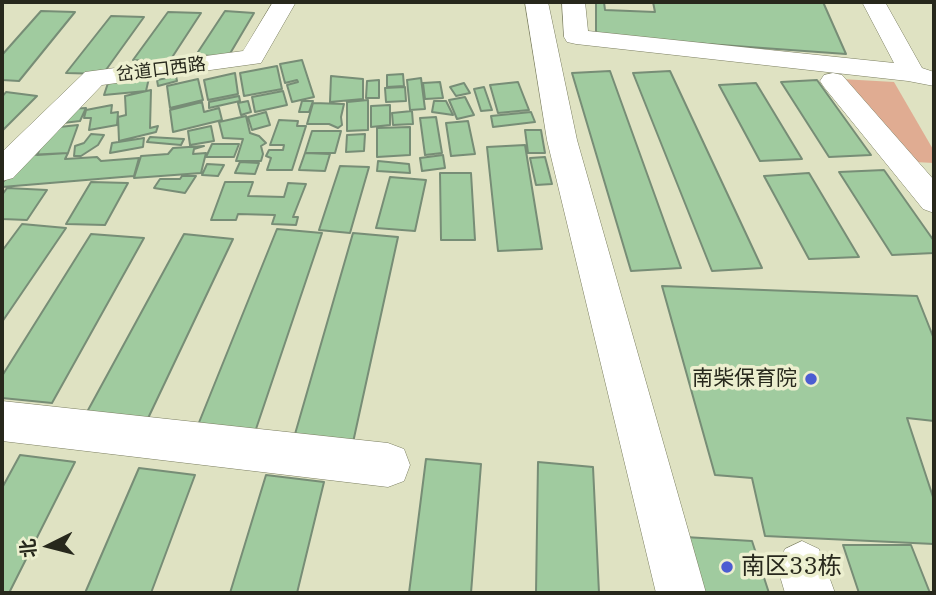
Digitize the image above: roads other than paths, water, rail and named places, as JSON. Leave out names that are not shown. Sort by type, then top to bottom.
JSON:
[{"type":"street","name":"岔道口西路","points":[[2,170],[94,78],[252,58],[284,2]]},
{"type":"street","points":[[536,2],[562,140],[681,593]]},
{"type":"street","points":[[574,2],[576,37],[923,76]]},
{"type":"street","points":[[874,2],[923,76]]},
{"type":"street","points":[[833,81],[934,201]]},
{"type":"street","points":[[2,421],[388,464]]},
{"type":"place","name":"南柴保育院","points":[[811,379]]},
{"type":"place","name":"南区33栋","points":[[727,567]]}]
